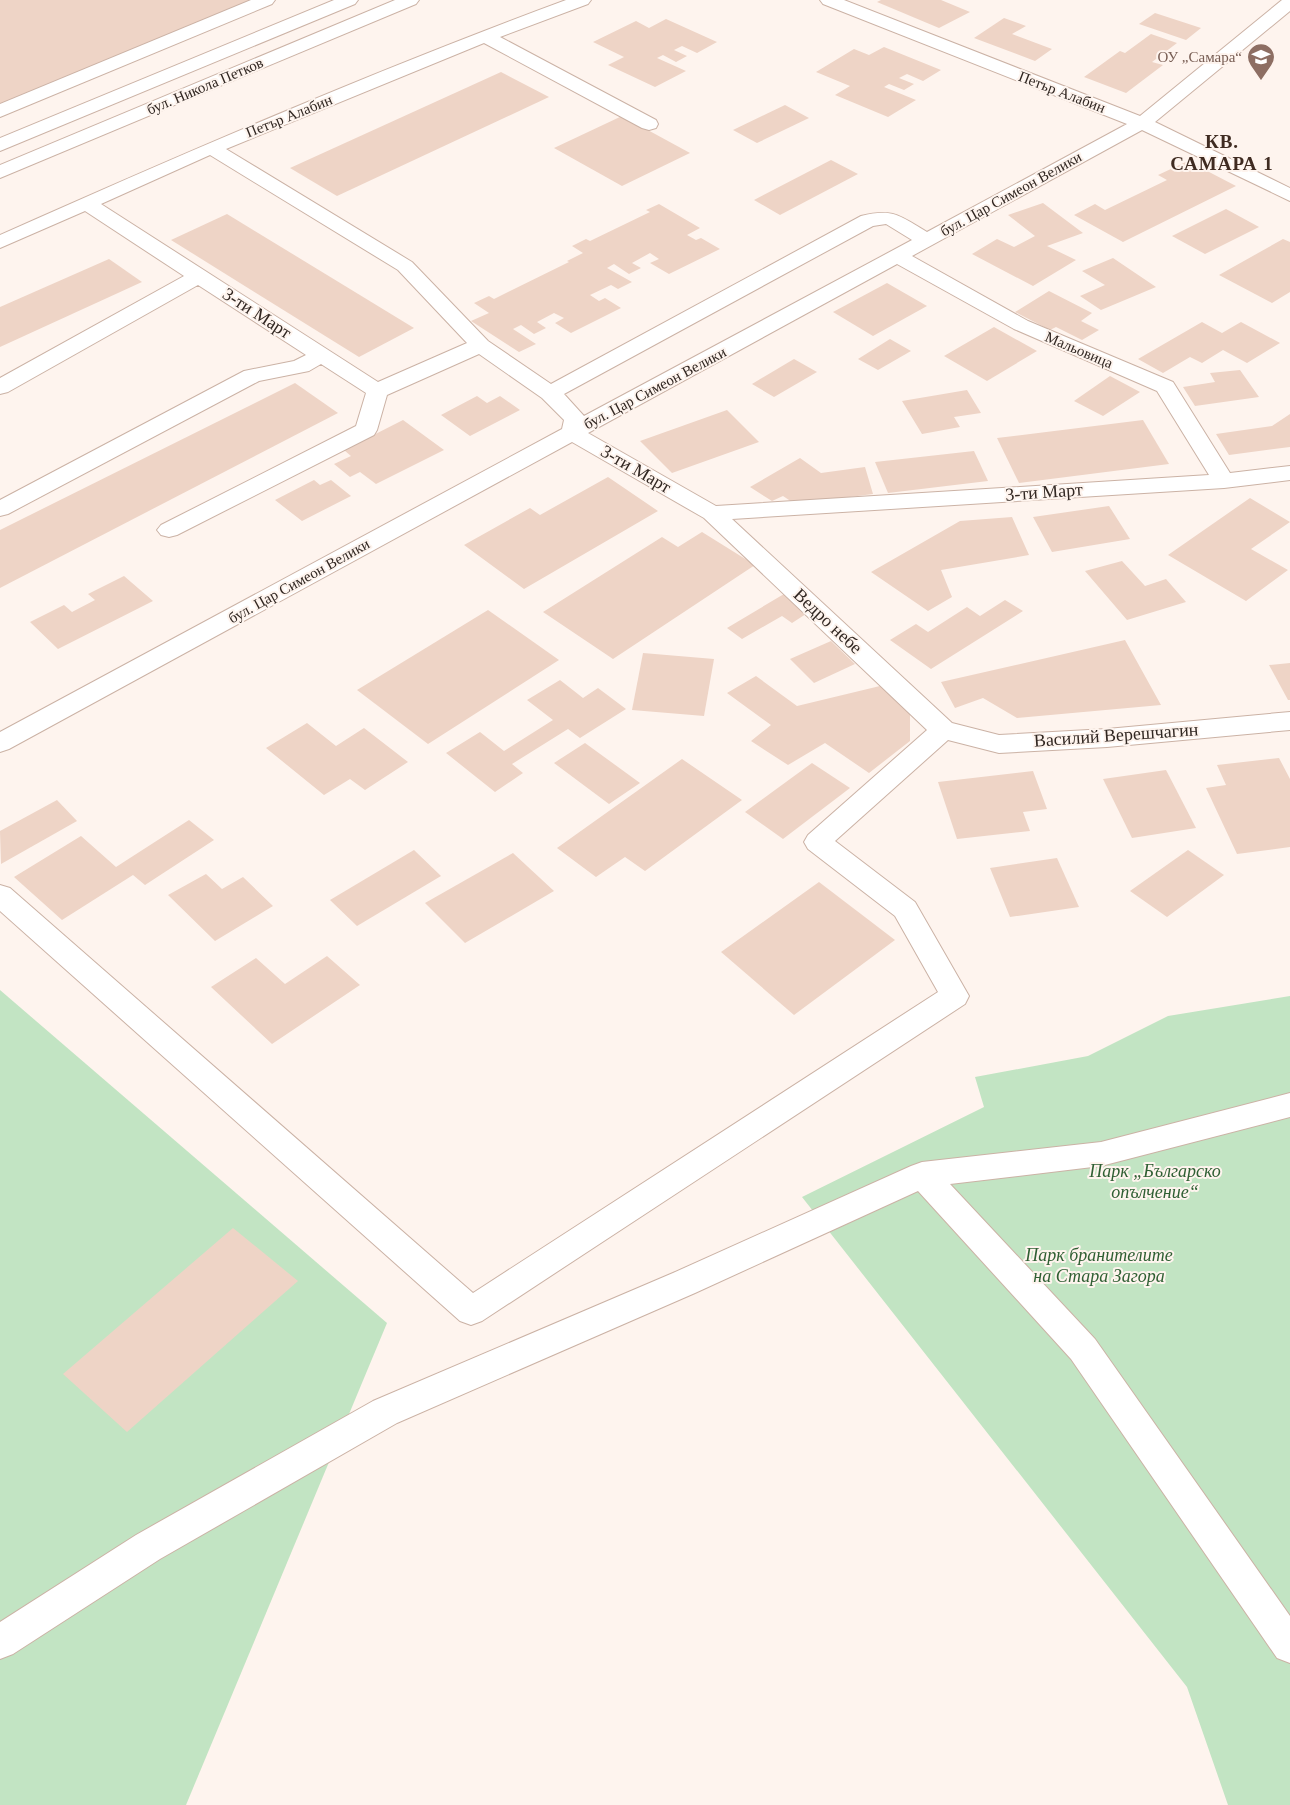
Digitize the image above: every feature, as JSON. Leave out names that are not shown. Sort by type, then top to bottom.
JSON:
[{"type":"street","points":[[0,111],[266,0]]},
{"type":"street","name":"бул. Никола Петков","points":[[0,145],[349,0]]},
{"type":"street","name":"бул. Никола Петков","points":[[0,172],[410,0]]},
{"type":"street","name":"Петър Алабин","points":[[0,242],[210,148],[485,36],[582,0]]},
{"type":"street","name":"Петър Алабин","points":[[829,0],[1142,123],[1290,195]]},
{"type":"street","name":"бул. Цар Симеон Велики","points":[[0,743],[1142,123],[1290,2]]},
{"type":"street","points":[[485,36],[649,124]]},
{"type":"street","points":[[210,148],[405,266],[481,345],[550,393],[575,419],[572,433]]},
{"type":"street","name":"3-ти Март","points":[[87,204],[377,391]]},
{"type":"street","points":[[550,393],[868,220],[890,218],[926,240]]},
{"type":"street","name":"Мальовица","points":[[897,256],[1021,325],[1165,387],[1224,481]]},
{"type":"street","points":[[0,387],[199,276]]},
{"type":"street","points":[[169,530],[366,430],[377,391],[481,345]]},
{"type":"street","points":[[0,509],[252,376],[301,366],[322,355]]},
{"type":"street","name":"3-ти Март","points":[[572,433],[712,512],[1224,481],[1290,473]]},
{"type":"street","name":"Ведро небе","points":[[712,512],[943,730]]},
{"type":"street","name":"Василий Верешчагин","points":[[943,730],[999,744],[1107,738],[1290,721]]},
{"type":"street","points":[[0,895],[470,1311],[955,996],[905,909],[817,842],[943,730]]},
{"type":"street","points":[[0,1642],[148,1547],[385,1412],[684,1283],[922,1175],[1101,1154],[1290,1105]]},
{"type":"street","points":[[922,1175],[1083,1349],[1289,1642]]},
{"type":"green space","points":[[0,990],[387,1323],[186,1805],[0,1805]]},
{"type":"green space","name":"Парк „Българско опълчение“","points":[[1290,996],[1290,1805],[1228,1805],[1187,1687],[802,1197],[984,1107],[975,1077],[1088,1056],[1168,1016]]},
{"type":"building","points":[[0,0],[256,0],[0,107]]},
{"type":"building","points":[[881,0],[941,0],[970,12],[939,28],[877,2]]},
{"type":"building","points":[[1155,13],[1201,28],[1186,40],[1139,24]]},
{"type":"building","points":[[1004,18],[1026,26],[1012,34],[1052,49],[1035,61],[974,38]]},
{"type":"building","points":[[666,19],[717,42],[697,53],[682,46],[674,50],[687,56],[676,62],[663,55],[657,58],[686,71],[655,87],[608,65],[624,57],[593,42],[636,21],[649,28]]},
{"type":"building","points":[[1151,34],[1177,43],[1152,62],[1163,65],[1126,93],[1084,77],[1120,51],[1125,53]]},
{"type":"building","points":[[884,47],[941,70],[923,81],[907,74],[899,78],[914,84],[904,90],[889,84],[884,87],[916,100],[888,117],[835,95],[850,86],[816,72],[854,49],[869,55]]},
{"type":"building","points":[[501,72],[549,97],[337,196],[290,168]]},
{"type":"building","points":[[785,105],[809,118],[757,143],[733,130]]},
{"type":"building","points":[[622,116],[690,153],[622,186],[554,148]]},
{"type":"building","points":[[831,160],[858,174],[780,215],[754,200]]},
{"type":"building","points":[[1188,161],[1236,186],[1123,242],[1074,215],[1095,204],[1105,210],[1167,180],[1158,175]]},
{"type":"building","points":[[1043,203],[1083,233],[1047,246],[1076,260],[1033,286],[972,254],[997,239],[1014,247],[1035,236],[1008,215]]},
{"type":"building","points":[[659,204],[700,228],[687,235],[696,240],[701,238],[720,249],[669,274],[650,263],[659,259],[650,253],[632,263],[641,268],[629,274],[614,264],[607,268],[632,282],[618,289],[611,285],[590,295],[599,301],[605,298],[621,308],[571,333],[555,323],[564,318],[554,313],[537,322],[546,328],[534,334],[521,325],[513,329],[536,344],[519,352],[471,321],[489,313],[474,303],[489,296],[494,299],[569,262],[567,261],[583,253],[572,246],[586,239],[590,241],[650,212],[646,210]]},
{"type":"building","points":[[1226,209],[1259,227],[1205,254],[1172,236]]},
{"type":"building","points":[[227,214],[414,328],[359,357],[171,240]]},
{"type":"building","points":[[1283,239],[1290,242],[1290,292],[1272,303],[1219,275]]},
{"type":"building","points":[[1113,258],[1156,287],[1101,310],[1080,296],[1105,285],[1082,271]]},
{"type":"building","points":[[109,259],[142,282],[0,347],[0,307]]},
{"type":"building","points":[[887,283],[927,306],[873,336],[833,312]]},
{"type":"building","points":[[1049,291],[1092,313],[1081,321],[1099,330],[1082,340],[1056,327],[1050,330],[1015,312]]},
{"type":"building","points":[[1202,322],[1222,333],[1241,322],[1280,343],[1247,363],[1223,350],[1202,363],[1190,357],[1163,373],[1138,359]]},
{"type":"building","points":[[994,327],[1037,351],[987,381],[944,356]]},
{"type":"building","points":[[890,339],[911,351],[878,370],[858,359]]},
{"type":"building","points":[[794,359],[817,372],[774,397],[752,384]]},
{"type":"building","points":[[1240,370],[1259,397],[1195,406],[1183,387],[1215,382],[1210,373]]},
{"type":"building","points":[[1110,376],[1140,392],[1103,416],[1074,401]]},
{"type":"building","points":[[295,383],[338,413],[0,588],[0,530]]},
{"type":"building","points":[[967,390],[981,413],[954,417],[960,427],[922,434],[902,401]]},
{"type":"building","points":[[477,396],[487,403],[500,396],[520,410],[470,436],[441,415]]},
{"type":"building","points":[[727,410],[759,442],[672,473],[640,441]]},
{"type":"building","points":[[1290,414],[1290,447],[1229,455],[1216,434],[1272,426]]},
{"type":"building","points":[[403,420],[444,450],[376,484],[360,472],[350,477],[334,464],[351,456],[344,450]]},
{"type":"building","points":[[1143,420],[1169,464],[1019,483],[997,438]]},
{"type":"building","points":[[974,451],[988,481],[888,493],[875,462]]},
{"type":"building","points":[[800,458],[821,473],[865,467],[873,494],[795,504],[783,496],[772,501],[750,487]]},
{"type":"building","points":[[608,477],[658,511],[524,589],[464,545],[530,508],[540,515]]},
{"type":"building","points":[[314,480],[320,485],[331,480],[351,496],[302,521],[275,500]]},
{"type":"building","points":[[1250,498],[1290,522],[1251,549],[1288,570],[1246,601],[1168,555]]},
{"type":"building","points":[[1109,506],[1130,539],[1052,552],[1033,517]]},
{"type":"building","points":[[1012,517],[1029,555],[941,570],[952,597],[928,611],[871,572],[960,521]]},
{"type":"building","points":[[702,532],[755,565],[613,659],[543,612],[662,537],[678,547]]},
{"type":"building","points":[[1122,561],[1145,586],[1166,579],[1186,602],[1127,620],[1085,571]]},
{"type":"building","points":[[124,576],[153,601],[58,649],[30,622],[64,605],[72,612],[95,600],[88,594]]},
{"type":"building","points":[[784,594],[809,612],[792,623],[782,616],[742,639],[727,628]]},
{"type":"building","points":[[1005,600],[1023,611],[931,669],[890,640],[916,624],[928,632],[967,607],[980,616]]},
{"type":"building","points":[[488,610],[559,660],[428,744],[357,690]]},
{"type":"building","points":[[1125,640],[1161,705],[1017,718],[983,698],[955,708],[941,682]]},
{"type":"building","points":[[831,641],[855,664],[814,683],[790,659]]},
{"type":"building","points":[[643,653],[714,659],[704,716],[632,710]]},
{"type":"building","points":[[1290,663],[1290,700],[1288,700],[1269,665]]},
{"type":"building","points":[[756,676],[797,706],[880,686],[910,710],[910,741],[869,773],[825,743],[788,765],[751,741],[771,725],[727,693]]},
{"type":"building","points":[[560,680],[583,698],[598,688],[626,709],[580,738],[568,729],[512,764],[523,773],[495,792],[446,753],[480,732],[504,751],[553,720],[527,700]]},
{"type":"building","points":[[307,723],[336,746],[364,728],[408,762],[365,790],[350,779],[324,795],[266,748]]},
{"type":"building","points":[[585,743],[640,783],[609,804],[554,763]]},
{"type":"building","points":[[1279,758],[1290,779],[1290,847],[1237,854],[1206,788],[1226,785],[1217,765]]},
{"type":"building","points":[[682,759],[742,800],[645,871],[625,857],[596,877],[557,848]]},
{"type":"building","points":[[812,763],[850,788],[783,839],[745,812]]},
{"type":"building","points":[[1166,770],[1196,828],[1132,838],[1103,779]]},
{"type":"building","points":[[1033,771],[1047,809],[1023,812],[1030,831],[957,839],[938,782]]},
{"type":"building","points":[[57,800],[77,821],[1,864],[0,831]]},
{"type":"building","points":[[189,820],[214,840],[145,885],[133,875],[62,920],[14,877],[81,836],[116,867]]},
{"type":"building","points":[[414,850],[441,876],[357,926],[330,900]]},
{"type":"building","points":[[1188,850],[1224,875],[1167,917],[1130,891]]},
{"type":"building","points":[[513,853],[554,891],[465,943],[425,903]]},
{"type":"building","points":[[1057,858],[1079,907],[1010,917],[990,868]]},
{"type":"building","points":[[206,874],[222,889],[243,877],[273,906],[215,941],[168,895]]},
{"type":"building","points":[[819,882],[895,940],[794,1015],[721,952]]},
{"type":"building","points":[[327,956],[360,985],[272,1044],[211,987],[256,958],[285,984]]},
{"type":"building","points":[[233,1228],[298,1281],[127,1432],[63,1374]]},
{"type":"place","name":"ОУ „Самара“","points":[[1261,81]]},
{"type":"district","name":"КВ. САМАРА 1","points":[[1222,152]]},
{"type":"park label","name":"Парк бранителите на Стара Загора","points":[[1099,1265]]}]
